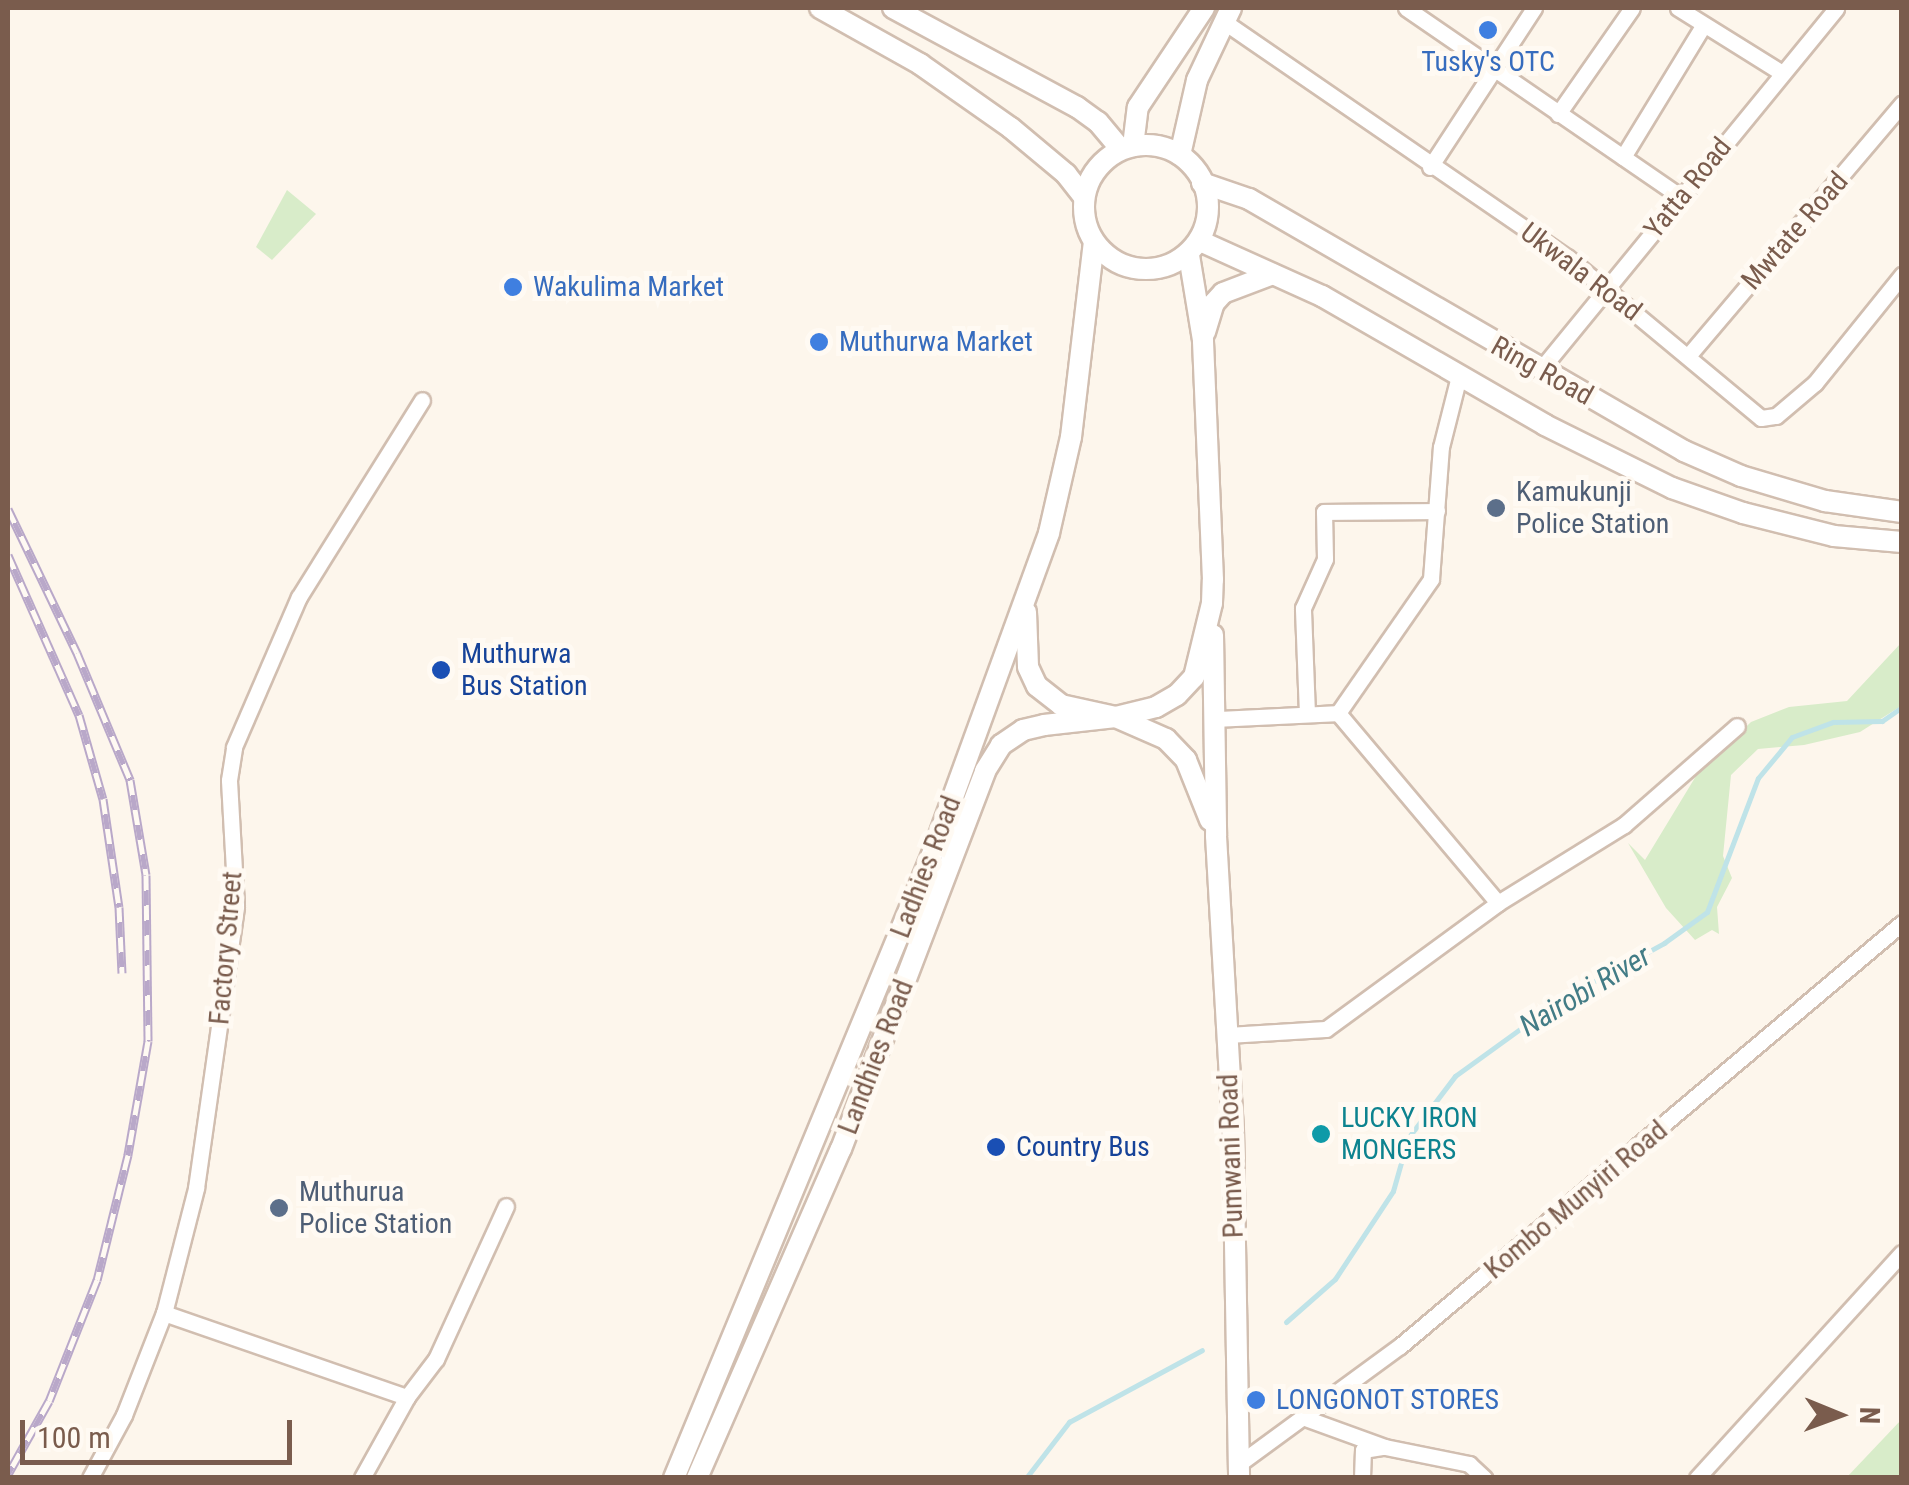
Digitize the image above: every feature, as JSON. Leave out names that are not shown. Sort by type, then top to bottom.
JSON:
[{"type":"main road","points":[[820,8],[920,64],[1011,128],[1066,174],[1084,197],[1094,241],[1072,437],[1049,532],[1029,586]]},
{"type":"main road","points":[[893,8],[1077,107],[1127,148]]},
{"type":"main road","points":[[1127,148],[1138,107],[1204,8]]},
{"type":"main road","points":[[1180,155],[1197,80],[1227,14]]},
{"type":"main road","points":[[1084,197],[1091,177],[1104,160],[1127,148],[1166,148],[1180,155],[1202,182],[1207,202],[1194,248],[1148,270],[1127,267],[1108,257],[1094,241]]},
{"type":"main road","name":"Ring Road","points":[[1202,182],[1249,199],[1684,451],[1741,476],[1825,501],[1902,512]]},
{"type":"main road","name":"Ring Road","points":[[1194,248],[1273,274],[1322,296],[1598,454],[1672,488],[1743,513],[1834,536],[1902,542]]},
{"type":"main road","name":"Landhies Road","points":[[697,1478],[842,1149],[985,771],[1001,745],[1023,730],[1116,717],[1167,701],[1194,677],[1212,604],[1203,340],[1194,248]]},
{"type":"main road","points":[[1203,340],[1214,303],[1223,292],[1273,274]]},
{"type":"main road","name":"Landhies Road","points":[[1029,586],[1024,633],[1028,667],[1037,686],[1061,705],[1116,717]]},
{"type":"main road","name":"Ladhies Road","points":[[674,1478],[933,852],[1029,586]]},
{"type":"main road","name":"Pumwani Road","points":[[1212,604],[1216,836],[1227,1035],[1240,1470]]},
{"type":"main road","points":[[1116,717],[1166,739],[1186,760],[1216,836]]},
{"type":"street","points":[[1406,8],[1681,197]]},
{"type":"street","points":[[1430,167],[1534,8]]},
{"type":"street","points":[[1558,114],[1632,8]]},
{"type":"street","points":[[1678,8],[1782,73]]},
{"type":"street","name":"Yatta Road","points":[[1541,369],[1836,8]]},
{"type":"street","name":"Ukwala Road","points":[[1227,14],[1430,167],[1606,287],[1762,418],[1769,419],[1814,384],[1902,275]]},
{"type":"street","points":[[1623,157],[1703,26]]},
{"type":"street","name":"Mwtate Road","points":[[1688,356],[1902,104]]},
{"type":"street","points":[[1338,713],[1431,579],[1441,447],[1458,376]]},
{"type":"street","name":"Factory Street","points":[[90,1478],[124,1416],[164,1312],[196,1188],[236,906],[229,780],[234,747],[299,597],[422,400]]},
{"type":"street","points":[[1307,714],[1303,608],[1324,559],[1324,512],[1437,511]]},
{"type":"street","points":[[1216,718],[1338,713]]},
{"type":"street","points":[[1338,713],[1498,903]]},
{"type":"street","points":[[1227,1035],[1326,1029],[1498,903],[1624,825],[1736,726]]},
{"type":"street","name":"Kombo Munyiri Road","points":[[1240,1470],[1400,1346],[1902,923]]},
{"type":"street","points":[[362,1478],[408,1396],[436,1359],[506,1206]]},
{"type":"street","points":[[1696,1478],[1902,1253]]},
{"type":"street","points":[[164,1312],[408,1396]]},
{"type":"street","points":[[1305,1418],[1385,1447],[1469,1464],[1484,1478]]},
{"type":"street","points":[[1362,1478],[1363,1450],[1385,1447]]},
{"type":"green space","points":[[287,190],[316,214],[272,260],[256,247]]},
{"type":"green space","points":[[1901,643],[1901,706],[1860,732],[1804,745],[1758,749],[1731,775],[1723,856],[1732,878],[1717,907],[1719,934],[1712,930],[1695,940],[1666,908],[1628,843],[1645,860],[1696,776],[1751,722],[1789,707],[1847,701]]},
{"type":"green space","points":[[1901,1420],[1901,1477],[1847,1477]]},
{"type":"waterway","name":"Nairobi River","points":[[1286,1322],[1335,1279],[1393,1191],[1408,1138],[1455,1076],[1560,1000],[1664,943],[1707,912],[1758,778],[1792,737],[1833,722],[1882,721],[1902,707]]},
{"type":"waterway","name":"Nairobi River","points":[[1026,1478],[1069,1422],[1202,1350]]},
{"type":"railway","points":[[8,509],[77,653],[130,780],[146,875],[148,1041],[128,1155],[97,1280],[49,1401],[8,1474]]},
{"type":"railway","points":[[8,555],[79,715],[103,799],[119,907],[122,973]]},
{"type":"place","name":"Tusky's OTC","points":[[1488,30]]},
{"type":"place","name":"Wakulima Market","points":[[513,287]]},
{"type":"place","name":"Muthurwa Market","points":[[819,342]]},
{"type":"place","name":"Kamukunji Police Station","points":[[1496,508]]},
{"type":"place","name":"Muthurwa Bus Station","points":[[441,670]]},
{"type":"place","name":"LUCKY IRON MONGERS","points":[[1321,1134]]},
{"type":"place","name":"Country Bus","points":[[996,1147]]},
{"type":"place","name":"Muthurua Police Station","points":[[279,1208]]},
{"type":"place","name":"LONGONOT STORES","points":[[1256,1400]]}]
